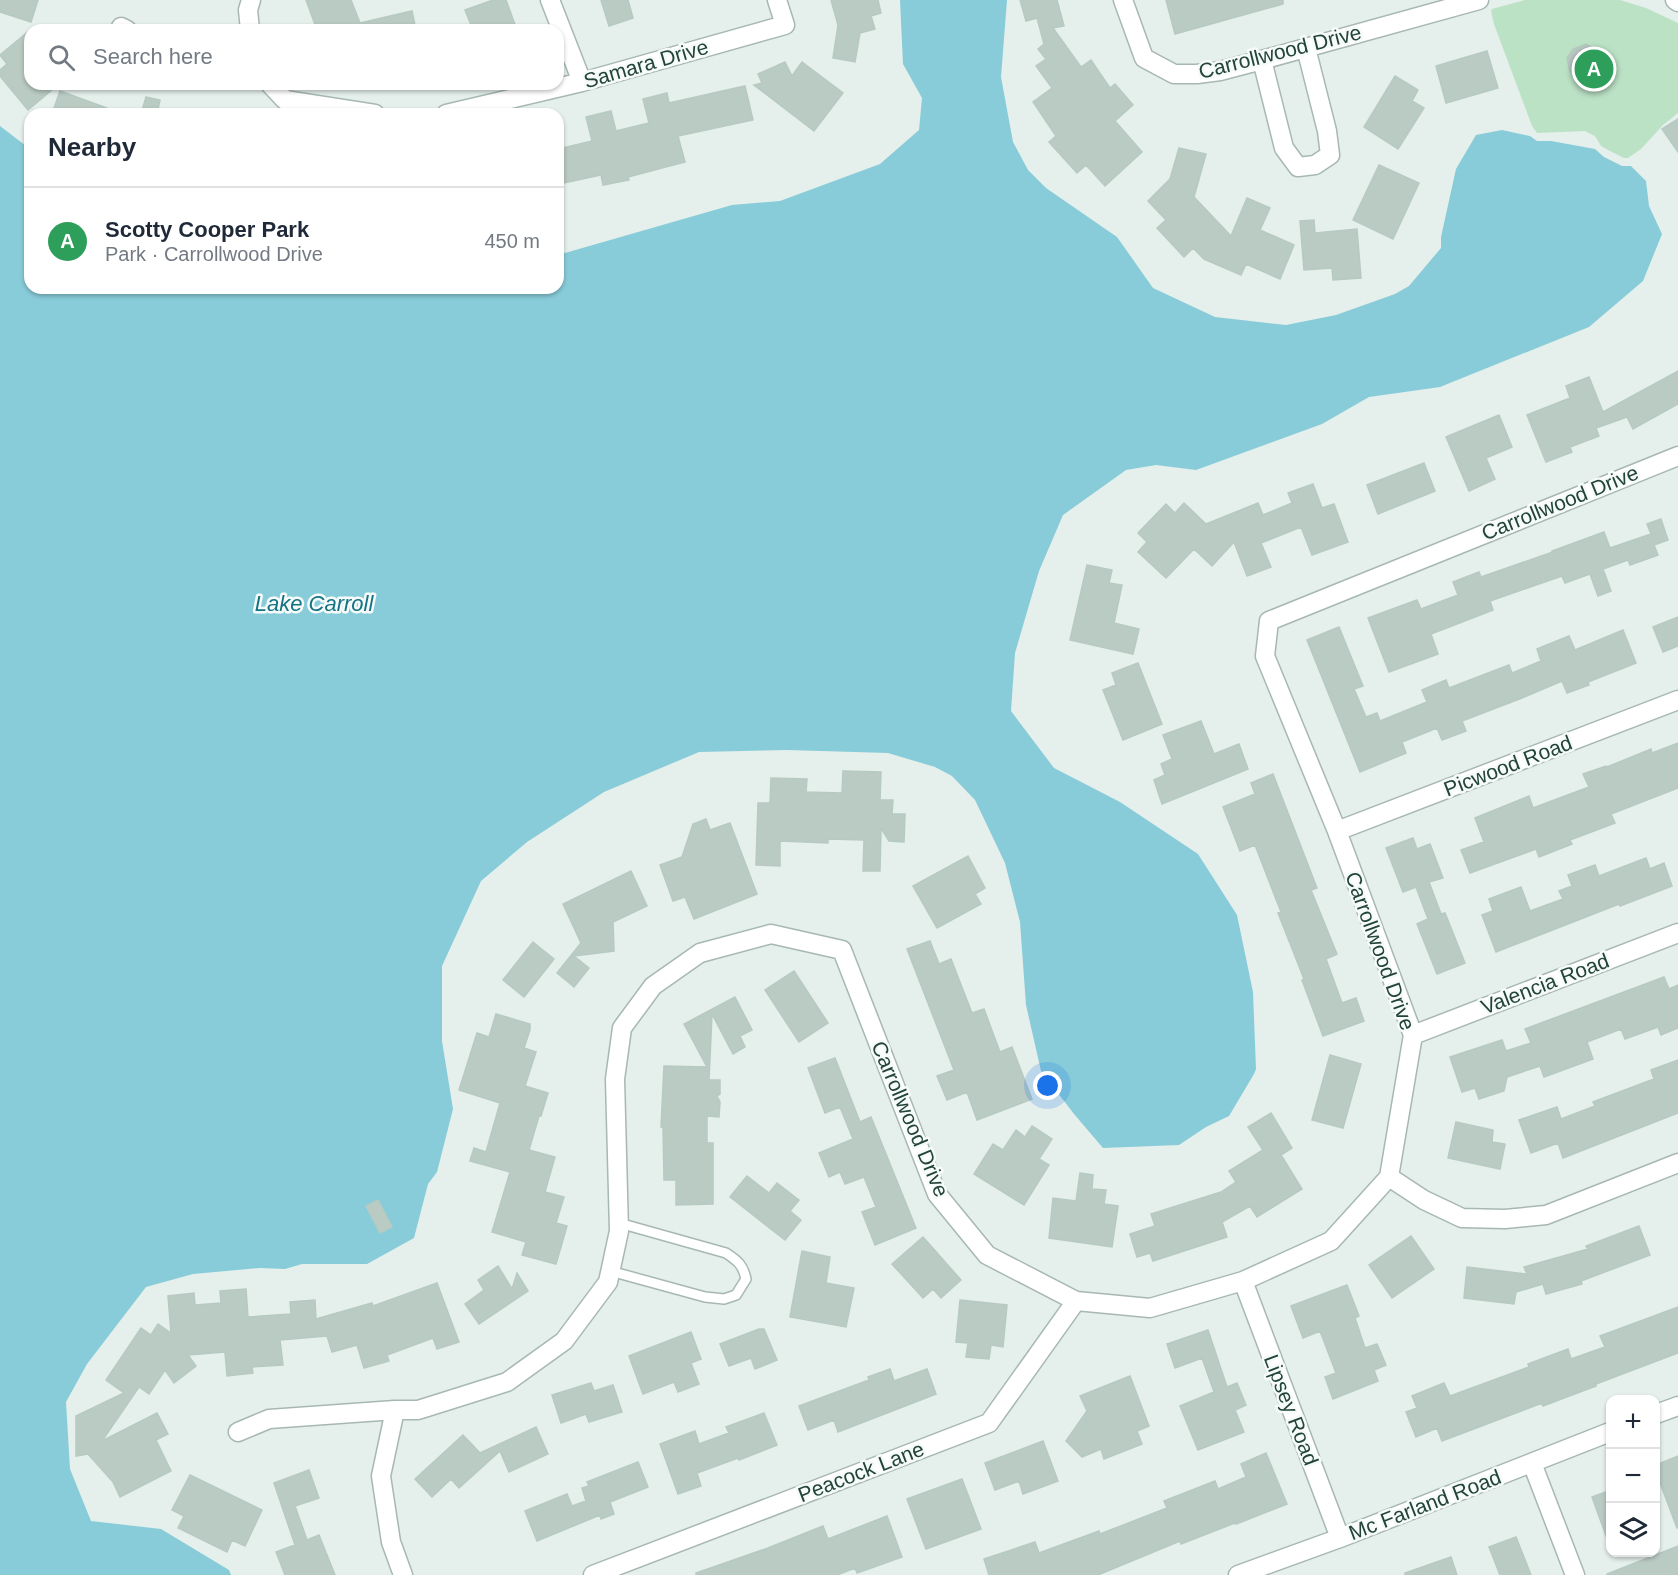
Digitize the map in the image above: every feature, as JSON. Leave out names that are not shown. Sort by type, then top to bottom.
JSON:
[{"type":"street","points":[[249,24],[248,10],[251,0]]},
{"type":"street","points":[[550,0],[559,24]]},
{"type":"street","name":"Samara Drive","points":[[564,86],[785,25],[777,0]]},
{"type":"street","name":"Carrollwood Drive","points":[[1123,0],[1144,58],[1174,74],[1197,75],[1262,60],[1479,0]]},
{"type":"street","points":[[564,36],[582,82]]},
{"type":"street","points":[[1262,60],[1284,148],[1298,167],[1315,165],[1330,155],[1327,131],[1306,48]]},
{"type":"street","points":[[276,90],[285,100],[336,108]]},
{"type":"street","name":"Samara Drive","points":[[472,108],[548,90]]},
{"type":"street","name":"Carrollwood Drive","points":[[238,1432],[269,1419],[418,1410],[507,1382],[564,1341],[608,1282],[619,1231],[615,1079],[622,1028],[653,986],[700,953],[771,934],[842,950],[937,1194],[987,1255],[1077,1301],[1150,1308],[1243,1281],[1331,1241],[1389,1177],[1413,1035],[1337,831],[1265,656],[1269,621],[1678,456]]},
{"type":"street","name":"Picwood Road","points":[[1337,831],[1678,700]]},
{"type":"street","name":"Valencia Road","points":[[1413,1035],[1678,933]]},
{"type":"street","points":[[1389,1177],[1424,1200],[1462,1218],[1505,1219],[1546,1215],[1678,1163]]},
{"type":"street","name":"Lipsey Road","points":[[1243,1281],[1340,1538]]},
{"type":"street","name":"Peacock Lane","points":[[593,1575],[989,1423],[1077,1301]]},
{"type":"street","points":[[1660,1413],[1678,1406]]},
{"type":"street","points":[[395,1410],[381,1476],[391,1542],[403,1575]]},
{"type":"street","name":"Mc Farland Road","points":[[1238,1575],[1340,1538],[1606,1434]]},
{"type":"street","points":[[1532,1463],[1575,1575]]},
{"type":"lane","points":[[610,1271],[705,1298],[724,1299],[736,1295],[746,1279],[744,1269],[726,1253],[619,1222]]},
{"type":"green space","points":[[1525,0],[1620,0],[1646,8],[1678,23],[1678,113],[1663,125],[1641,149],[1628,158],[1601,146],[1595,136],[1585,131],[1537,133],[1532,126],[1491,11]]},
{"type":"water","name":"Lake Carroll","points":[[900,0],[1007,0],[1001,77],[1013,142],[1028,170],[1046,188],[1117,237],[1153,288],[1215,317],[1286,325],[1336,315],[1395,294],[1409,286],[1441,248],[1441,237],[1456,169],[1476,135],[1502,130],[1530,136],[1537,141],[1551,141],[1595,149],[1604,157],[1622,166],[1631,166],[1646,181],[1649,206],[1662,234],[1643,281],[1589,327],[1440,387],[1369,397],[1322,424],[1196,470],[1156,465],[1126,470],[1063,515],[1039,571],[1015,653],[1011,711],[1054,768],[1120,802],[1198,854],[1237,915],[1253,992],[1256,1069],[1229,1116],[1206,1127],[1179,1145],[1103,1148],[1074,1114],[1041,1071],[1026,1005],[1020,922],[1005,863],[975,800],[952,776],[935,767],[888,753],[787,750],[699,752],[604,792],[527,842],[481,881],[442,966],[442,1041],[453,1109],[437,1172],[428,1184],[414,1238],[367,1264],[302,1264],[285,1269],[260,1268],[193,1274],[146,1287],[87,1364],[66,1402],[70,1469],[91,1521],[161,1529],[229,1570],[231,1575],[0,1575],[0,126],[24,144],[24,294],[564,294],[564,253],[732,205],[780,201],[880,164],[919,130],[922,98],[903,64]]},
{"type":"building","points":[[0,0],[38,0],[31,22],[0,12]]},
{"type":"building","points":[[306,0],[351,0],[360,23],[412,11],[415,24],[315,24]]},
{"type":"building","points":[[493,0],[506,0],[515,24],[471,24],[465,10]]},
{"type":"building","points":[[601,0],[628,0],[633,18],[609,26]]},
{"type":"building","points":[[831,0],[878,0],[881,13],[871,16],[875,29],[860,33],[855,62],[833,58],[838,25]]},
{"type":"building","points":[[1020,0],[1057,0],[1064,26],[1053,28],[1081,67],[1091,60],[1110,88],[1115,84],[1133,105],[1115,121],[1142,152],[1105,186],[1086,165],[1077,173],[1049,142],[1056,136],[1033,102],[1052,88],[1036,66],[1046,59],[1038,49],[1044,44],[1037,18],[1026,21]]},
{"type":"building","points":[[1166,0],[1283,0],[1283,4],[1175,34]]},
{"type":"building","points":[[24,35],[24,90],[52,90],[30,108],[26,108],[0,76],[0,70],[7,64],[0,55]]},
{"type":"building","points":[[1586,44],[1597,52],[1601,66],[1596,75],[1582,78],[1570,71],[1567,58],[1573,49]]},
{"type":"building","points":[[1487,51],[1498,88],[1446,103],[1436,66]]},
{"type":"building","points":[[785,62],[792,76],[802,62],[843,93],[814,131],[754,85],[762,83],[758,74]]},
{"type":"building","points":[[1395,76],[1418,90],[1412,101],[1424,108],[1398,149],[1364,127]]},
{"type":"building","points":[[745,86],[753,120],[678,136],[685,162],[628,177],[629,180],[603,185],[601,175],[564,183],[564,148],[592,141],[586,117],[611,111],[616,131],[649,123],[643,99],[667,93],[669,103]]},
{"type":"building","points":[[60,91],[107,108],[54,108]]},
{"type":"building","points":[[146,97],[160,100],[158,108],[143,108]]},
{"type":"building","points":[[1678,119],[1678,152],[1662,129]]},
{"type":"building","points":[[1179,148],[1206,154],[1194,197],[1231,236],[1247,198],[1270,208],[1260,230],[1294,245],[1280,279],[1246,264],[1241,275],[1204,259],[1193,248],[1184,257],[1157,228],[1166,220],[1148,201],[1170,179]]},
{"type":"building","points":[[1379,165],[1419,183],[1393,239],[1353,220]]},
{"type":"building","points":[[1314,220],[1315,233],[1357,229],[1361,278],[1333,280],[1332,268],[1304,270],[1300,221]]},
{"type":"building","points":[[1678,371],[1678,404],[1633,429],[1627,417],[1596,428],[1599,436],[1570,447],[1572,452],[1546,462],[1527,415],[1570,398],[1566,386],[1589,377],[1603,412]]},
{"type":"building","points":[[1499,415],[1512,447],[1486,458],[1495,479],[1469,491],[1446,437]]},
{"type":"building","points":[[1424,463],[1435,491],[1378,514],[1367,485]]},
{"type":"building","points":[[1313,484],[1322,508],[1334,504],[1348,542],[1312,555],[1301,527],[1261,543],[1271,567],[1247,576],[1234,542],[1212,566],[1194,549],[1166,578],[1138,552],[1147,542],[1138,533],[1166,504],[1175,513],[1184,503],[1206,524],[1258,503],[1263,515],[1292,503],[1288,493]]},
{"type":"building","points":[[1661,519],[1668,540],[1654,545],[1658,555],[1630,565],[1628,560],[1603,569],[1611,591],[1598,596],[1590,574],[1565,583],[1562,576],[1490,601],[1493,610],[1431,634],[1438,654],[1389,672],[1368,618],[1417,600],[1421,609],[1458,595],[1453,582],[1479,572],[1481,577],[1604,532],[1610,548],[1651,534],[1647,524]]},
{"type":"building","points":[[1087,565],[1112,570],[1109,583],[1122,585],[1114,623],[1139,629],[1133,654],[1070,640]]},
{"type":"building","points":[[1678,617],[1678,646],[1663,652],[1653,627]]},
{"type":"building","points":[[1339,627],[1363,686],[1354,689],[1366,717],[1377,713],[1380,721],[1427,702],[1422,690],[1446,680],[1449,688],[1509,665],[1512,673],[1541,661],[1537,649],[1569,636],[1575,650],[1623,630],[1636,663],[1567,693],[1562,681],[1462,721],[1466,731],[1442,740],[1437,728],[1402,742],[1406,753],[1360,772],[1307,640]]},
{"type":"building","points":[[1138,663],[1162,724],[1123,740],[1103,690],[1116,685],[1112,673]]},
{"type":"building","points":[[1201,721],[1214,754],[1239,744],[1248,769],[1162,804],[1154,780],[1165,775],[1161,764],[1172,759],[1163,735]]},
{"type":"building","points":[[1678,743],[1678,788],[1611,814],[1615,823],[1570,840],[1572,844],[1539,857],[1536,849],[1470,873],[1461,850],[1484,842],[1475,818],[1529,796],[1533,808],[1589,787],[1583,774],[1651,749],[1652,753]]},
{"type":"building","points":[[843,771],[881,772],[880,800],[893,800],[892,814],[905,814],[904,842],[889,841],[881,828],[880,871],[863,871],[864,840],[828,839],[828,843],[780,841],[780,866],[756,865],[758,803],[770,803],[771,778],[807,779],[806,792],[842,793]]},
{"type":"building","points":[[1273,774],[1317,888],[1311,890],[1337,954],[1326,959],[1342,1003],[1356,998],[1364,1021],[1323,1036],[1278,913],[1281,912],[1255,845],[1240,851],[1223,807],[1255,794],[1251,783]]},
{"type":"building","points":[[706,819],[710,830],[730,823],[757,894],[694,919],[685,897],[673,901],[660,865],[682,857],[693,824]]},
{"type":"building","points":[[1413,838],[1417,849],[1430,844],[1443,878],[1429,882],[1441,914],[1445,913],[1465,963],[1437,974],[1417,924],[1428,919],[1416,887],[1403,892],[1386,848]]},
{"type":"building","points":[[968,856],[985,888],[975,894],[981,904],[937,928],[913,886]]},
{"type":"building","points":[[1646,858],[1650,869],[1664,863],[1672,886],[1496,952],[1482,915],[1493,911],[1489,899],[1521,887],[1530,911],[1563,899],[1559,891],[1572,886],[1568,875],[1595,865],[1599,876]]},
{"type":"building","points":[[631,871],[647,906],[613,922],[614,951],[574,956],[589,968],[574,987],[557,973],[581,943],[563,904]]},
{"type":"building","points":[[930,941],[939,964],[951,959],[972,1013],[984,1009],[1000,1052],[1012,1047],[1032,1099],[977,1120],[967,1092],[947,1100],[937,1076],[954,1070],[907,949]]},
{"type":"building","points":[[533,942],[554,959],[524,997],[503,980]]},
{"type":"building","points":[[794,971],[828,1023],[799,1042],[765,990]]},
{"type":"building","points":[[1664,977],[1669,989],[1678,985],[1678,1028],[1661,1035],[1658,1027],[1625,1039],[1621,1029],[1587,1042],[1593,1059],[1544,1077],[1540,1066],[1507,1077],[1504,1091],[1479,1099],[1475,1088],[1462,1092],[1450,1057],[1502,1040],[1506,1051],[1531,1043],[1525,1029]]},
{"type":"building","points":[[735,997],[752,1030],[740,1036],[745,1047],[733,1054],[712,1014],[709,1080],[720,1080],[720,1094],[717,1096],[720,1102],[719,1117],[707,1116],[707,1143],[713,1143],[713,1204],[676,1205],[676,1180],[664,1180],[663,1127],[661,1127],[664,1066],[707,1067],[684,1024]]},
{"type":"building","points":[[496,1014],[530,1024],[524,1048],[536,1052],[525,1086],[548,1093],[529,1150],[555,1157],[545,1192],[564,1197],[556,1223],[567,1226],[556,1264],[522,1255],[526,1242],[492,1232],[510,1172],[470,1161],[474,1148],[486,1152],[500,1103],[459,1090],[477,1033],[489,1037]]},
{"type":"building","points":[[1330,1055],[1361,1064],[1343,1128],[1312,1120]]},
{"type":"building","points":[[835,1058],[860,1122],[871,1117],[916,1228],[875,1245],[862,1212],[876,1207],[864,1177],[845,1184],[840,1172],[829,1177],[819,1153],[853,1139],[840,1107],[825,1113],[808,1068]]},
{"type":"building","points":[[1678,1060],[1678,1113],[1563,1158],[1558,1143],[1531,1153],[1519,1120],[1557,1107],[1561,1119],[1595,1106],[1593,1102],[1654,1079],[1651,1070]]},
{"type":"building","points":[[1271,1113],[1292,1148],[1281,1155],[1302,1189],[1257,1217],[1250,1206],[1222,1222],[1227,1237],[1153,1261],[1150,1253],[1137,1257],[1130,1234],[1155,1226],[1151,1214],[1221,1192],[1236,1182],[1229,1171],[1263,1150],[1248,1127]]},
{"type":"building","points":[[1456,1122],[1493,1130],[1492,1142],[1505,1144],[1500,1169],[1448,1158]]},
{"type":"building","points":[[1032,1126],[1052,1139],[1039,1159],[1049,1165],[1024,1205],[974,1174],[993,1144],[1003,1150],[1016,1130],[1025,1137]]},
{"type":"building","points":[[1080,1173],[1093,1175],[1092,1189],[1106,1190],[1104,1204],[1118,1206],[1112,1247],[1049,1238],[1053,1198],[1076,1201]]},
{"type":"building","points":[[747,1176],[769,1193],[777,1183],[799,1200],[790,1211],[801,1220],[785,1240],[730,1197]]},
{"type":"building","points":[[378,1200],[392,1227],[380,1233],[366,1206]]},
{"type":"building","points":[[1639,1226],[1650,1255],[1581,1281],[1582,1284],[1546,1294],[1543,1284],[1516,1292],[1514,1304],[1464,1298],[1467,1267],[1527,1274],[1524,1267],[1588,1249],[1586,1246]]},
{"type":"building","points":[[1411,1236],[1434,1269],[1392,1298],[1369,1265]]},
{"type":"building","points":[[923,1237],[961,1280],[941,1298],[933,1289],[923,1298],[892,1264]]},
{"type":"building","points":[[802,1251],[830,1257],[826,1283],[854,1288],[846,1327],[790,1317]]},
{"type":"building","points":[[498,1266],[512,1289],[517,1273],[528,1291],[479,1324],[465,1304],[484,1290],[478,1280]]},
{"type":"building","points":[[437,1283],[459,1342],[437,1349],[433,1338],[387,1355],[389,1361],[364,1368],[357,1345],[332,1352],[327,1336],[280,1340],[283,1365],[252,1367],[253,1373],[227,1376],[225,1352],[188,1355],[196,1366],[174,1383],[165,1370],[149,1394],[139,1387],[102,1441],[157,1413],[168,1434],[156,1440],[171,1471],[120,1497],[113,1482],[88,1454],[76,1456],[76,1416],[124,1393],[106,1380],[141,1328],[151,1335],[158,1324],[171,1333],[168,1296],[194,1293],[195,1305],[221,1303],[220,1291],[246,1289],[248,1317],[291,1314],[290,1302],[315,1300],[316,1319],[372,1303],[373,1306]]},
{"type":"building","points":[[1347,1285],[1359,1316],[1355,1318],[1365,1348],[1377,1344],[1386,1365],[1374,1370],[1378,1381],[1333,1399],[1325,1377],[1336,1373],[1320,1331],[1303,1338],[1291,1306]]},
{"type":"building","points":[[960,1300],[1007,1305],[1003,1347],[991,1345],[989,1359],[966,1357],[968,1343],[956,1342]]},
{"type":"building","points":[[1678,1307],[1678,1353],[1543,1406],[1542,1403],[1442,1441],[1437,1428],[1416,1437],[1406,1412],[1417,1408],[1412,1396],[1444,1383],[1450,1396],[1529,1367],[1528,1364],[1568,1349],[1571,1359],[1605,1347],[1600,1336]]},
{"type":"building","points":[[764,1329],[777,1360],[755,1369],[751,1358],[729,1366],[720,1344]]},
{"type":"building","points":[[1208,1330],[1227,1387],[1237,1383],[1246,1405],[1235,1410],[1244,1432],[1198,1450],[1180,1406],[1214,1392],[1202,1358],[1175,1368],[1167,1344]]},
{"type":"building","points":[[691,1332],[701,1359],[691,1363],[699,1384],[678,1392],[674,1382],[643,1394],[629,1356]]},
{"type":"building","points":[[890,1369],[894,1381],[927,1369],[936,1394],[838,1432],[834,1420],[808,1430],[799,1406],[869,1380],[868,1377]]},
{"type":"building","points":[[1130,1376],[1149,1426],[1137,1431],[1142,1444],[1104,1459],[1101,1449],[1082,1457],[1066,1441],[1087,1411],[1080,1396]]},
{"type":"building","points":[[591,1383],[594,1391],[613,1385],[622,1412],[589,1422],[586,1414],[561,1423],[552,1395]]},
{"type":"building","points":[[764,1413],[777,1445],[697,1473],[701,1486],[678,1494],[660,1444],[695,1431],[699,1444],[729,1433],[726,1427]]},
{"type":"building","points":[[536,1427],[548,1454],[509,1472],[500,1451],[459,1488],[451,1479],[432,1497],[415,1479],[463,1435],[480,1453]]},
{"type":"building","points":[[1043,1441],[1058,1481],[1023,1494],[1019,1481],[995,1490],[985,1463]]},
{"type":"building","points":[[1266,1453],[1287,1504],[1181,1544],[1180,1541],[1098,1575],[989,1575],[984,1559],[1035,1542],[1039,1553],[1099,1531],[1100,1534],[1167,1508],[1164,1501],[1215,1481],[1218,1489],[1246,1477],[1241,1464]]},
{"type":"building","points":[[1678,1456],[1677,1528],[1660,1483],[1660,1463]]},
{"type":"building","points":[[638,1462],[648,1487],[610,1502],[614,1514],[601,1519],[600,1515],[537,1541],[525,1511],[567,1494],[572,1506],[586,1501],[582,1488],[589,1486],[587,1482]]},
{"type":"building","points":[[309,1470],[319,1498],[295,1506],[307,1540],[319,1535],[335,1575],[285,1575],[276,1552],[295,1545],[274,1483]]},
{"type":"building","points":[[190,1475],[262,1510],[245,1546],[232,1540],[227,1552],[178,1528],[184,1516],[172,1510]]},
{"type":"building","points":[[962,1479],[981,1529],[926,1549],[907,1499]]},
{"type":"building","points":[[1606,1492],[1606,1536],[1592,1497]]},
{"type":"building","points":[[887,1516],[902,1557],[857,1573],[855,1568],[837,1575],[696,1575],[696,1573],[823,1526],[828,1539]]},
{"type":"building","points":[[1516,1537],[1531,1575],[1500,1575],[1489,1547]]},
{"type":"building","points":[[1678,1546],[1678,1575],[1607,1575],[1650,1557],[1660,1557],[1660,1553]]},
{"type":"building","points":[[1451,1557],[1457,1575],[1405,1575],[1405,1573]]},
{"type":"place","name":"Scotty Cooper Park","points":[[1594,69]]}]
